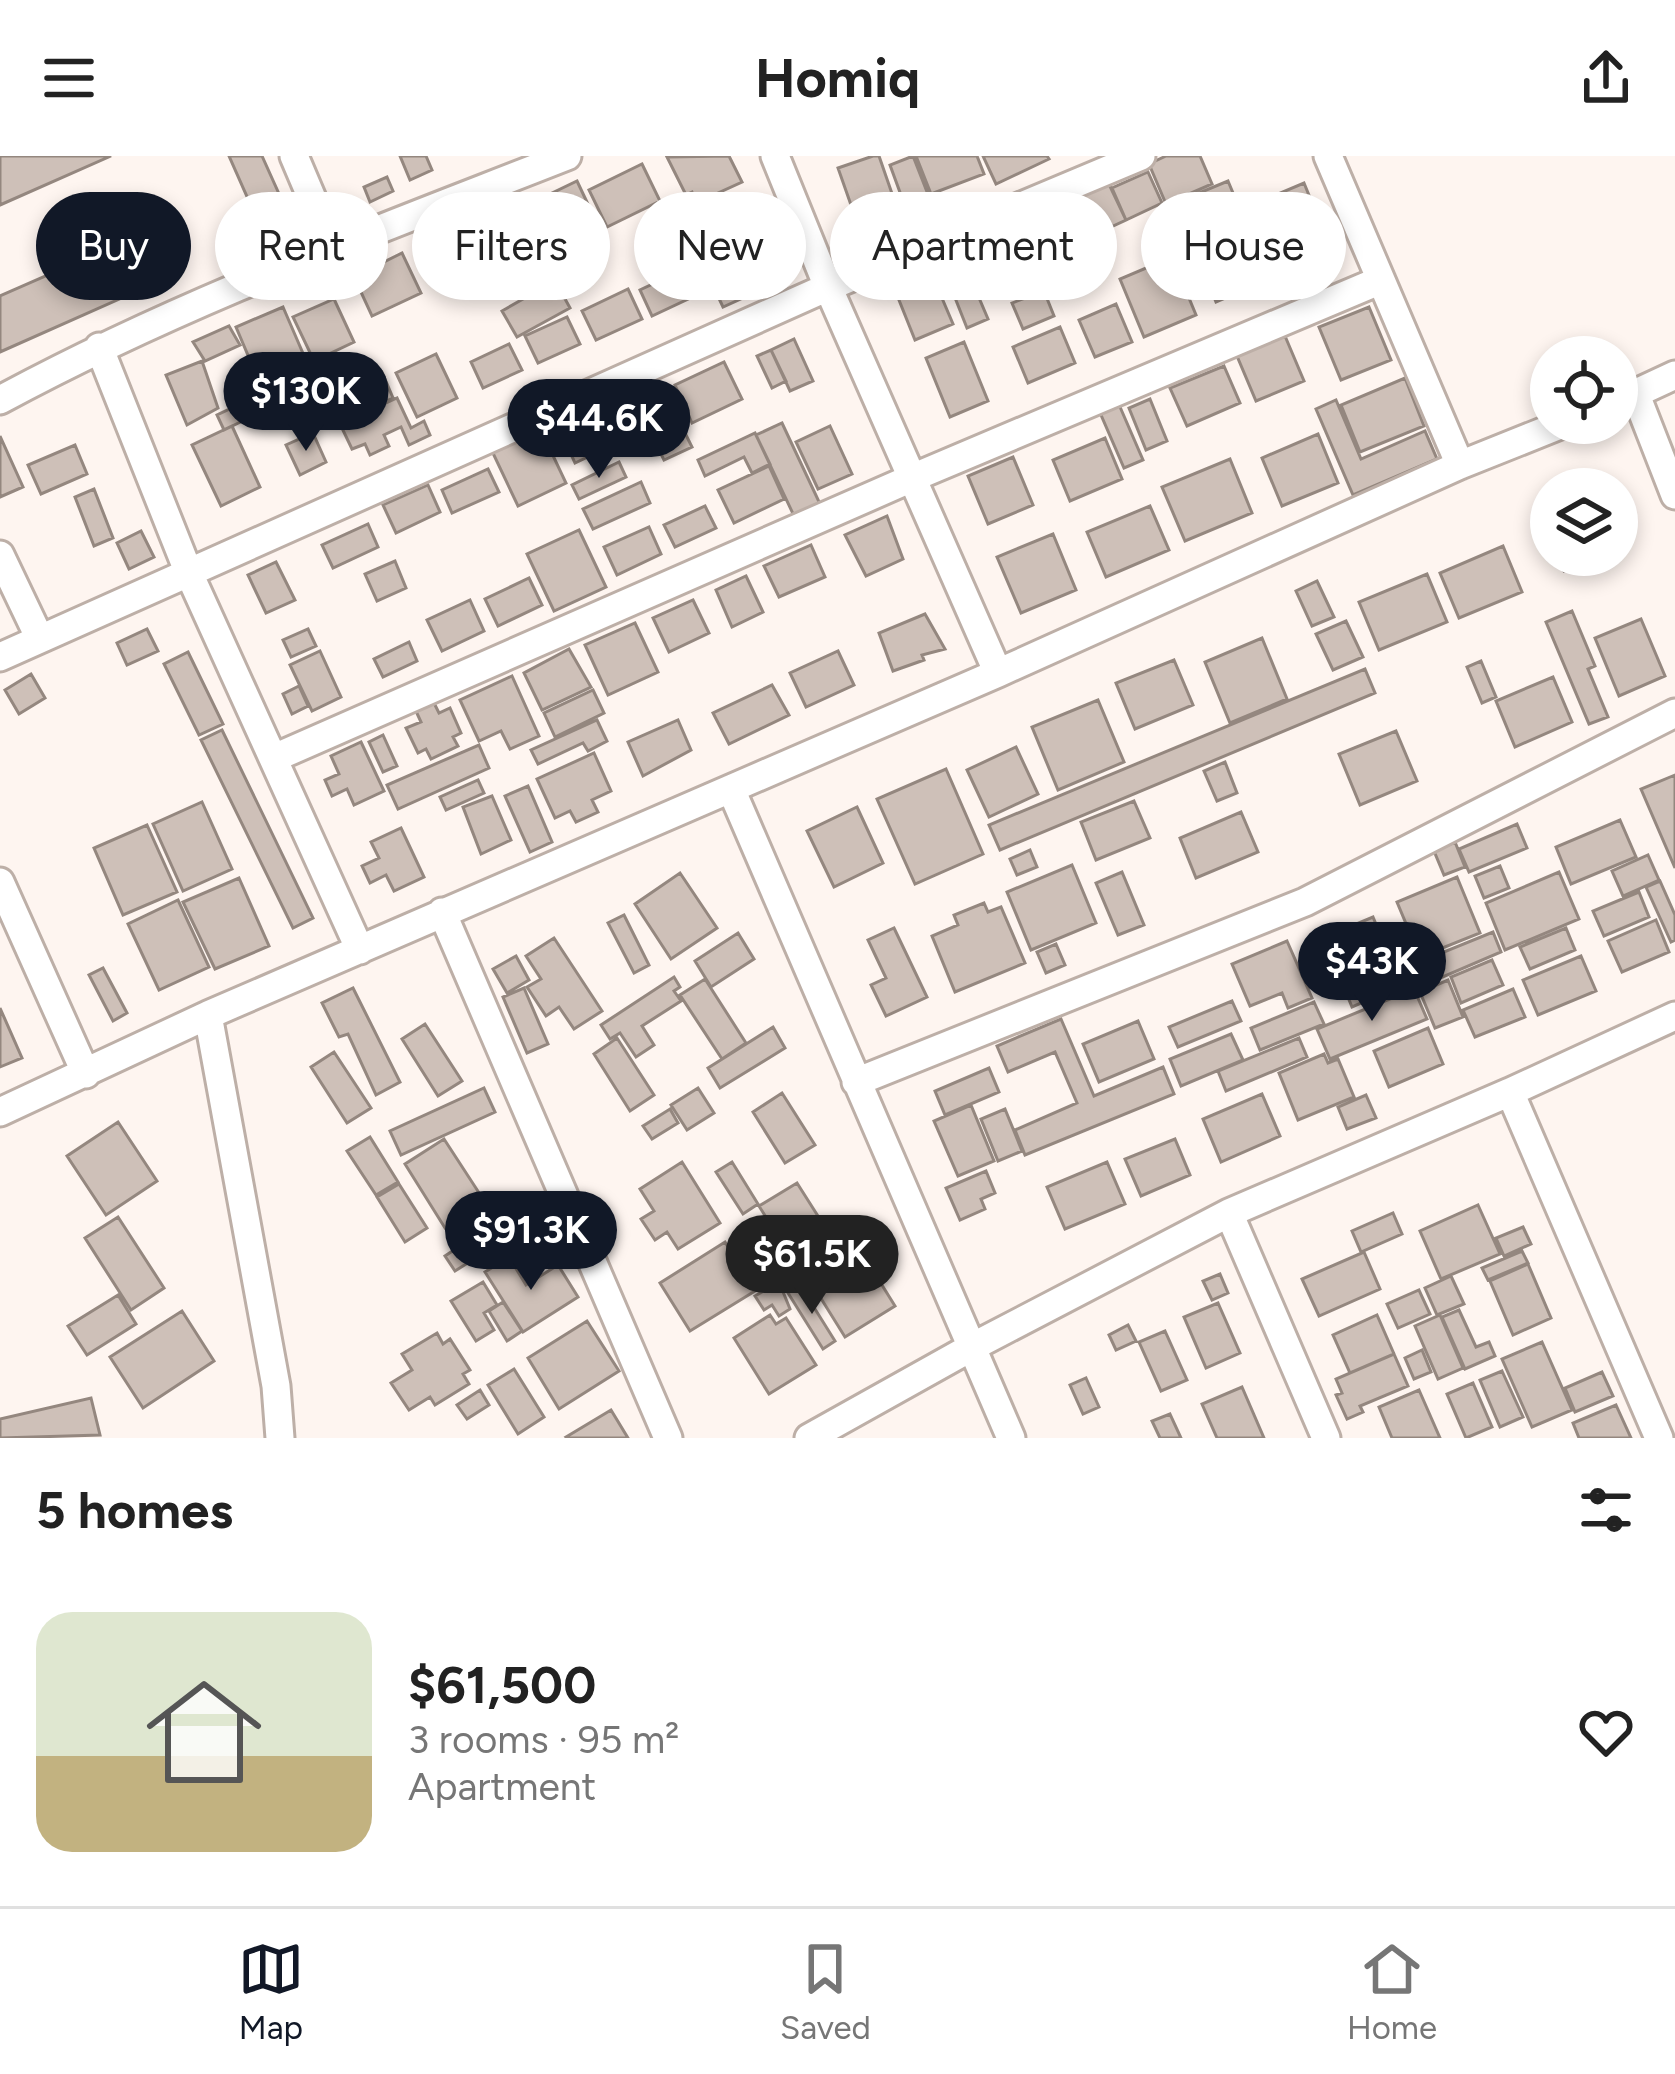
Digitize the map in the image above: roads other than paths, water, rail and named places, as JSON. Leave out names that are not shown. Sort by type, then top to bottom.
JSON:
[{"type":"street","points":[[294,156],[309,192]]},
{"type":"street","points":[[388,226],[567,156]]},
{"type":"street","points":[[775,156],[998,674]]},
{"type":"street","points":[[0,657],[828,287],[1141,156]]},
{"type":"street","points":[[1328,156],[1460,465]]},
{"type":"street","points":[[274,758],[912,478],[1381,280]]},
{"type":"street","points":[[0,400],[99,347],[215,298]]},
{"type":"street","points":[[99,347],[188,571],[360,950]]},
{"type":"street","points":[[1638,393],[1675,375]]},
{"type":"street","points":[[1638,420],[1675,495]]},
{"type":"street","points":[[0,1112],[208,1015],[998,674],[1530,437]]},
{"type":"street","points":[[0,555],[40,639]]},
{"type":"street","points":[[856,1082],[1305,902],[1675,713]]},
{"type":"street","points":[[731,789],[1011,1438]]},
{"type":"street","points":[[0,882],[86,1074]]},
{"type":"street","points":[[442,912],[668,1438]]},
{"type":"street","points":[[208,1015],[276,1386],[280,1438]]},
{"type":"street","points":[[809,1438],[1229,1213],[1510,1093],[1675,1016]]},
{"type":"street","points":[[1510,1093],[1659,1438]]},
{"type":"street","points":[[1229,1213],[1326,1438]]}]
